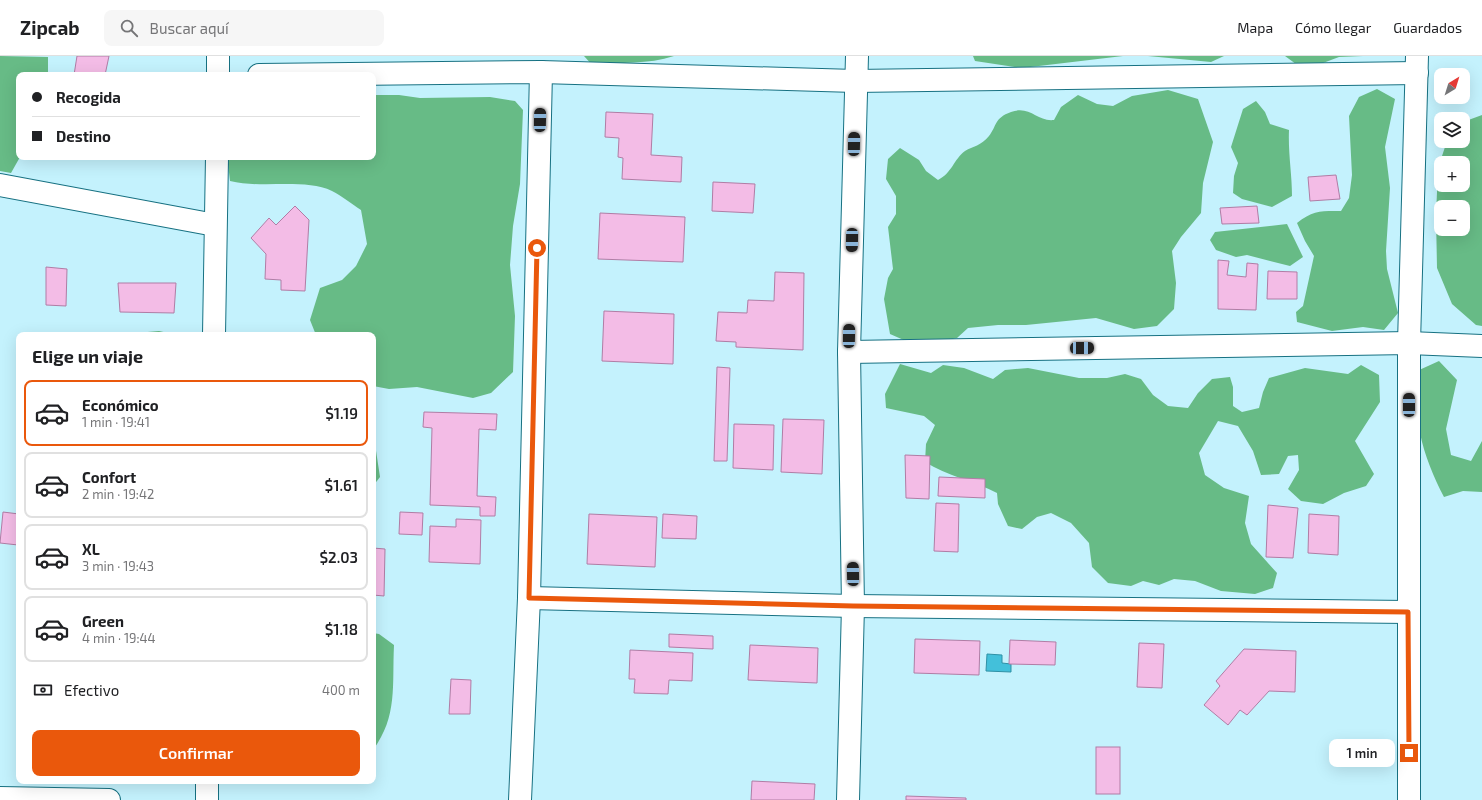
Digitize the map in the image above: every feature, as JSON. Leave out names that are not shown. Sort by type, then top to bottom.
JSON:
[{"type":"street","points":[[218,56],[218,72]]},
{"type":"street","points":[[848,800],[853,606],[849,352],[857,56]]},
{"type":"street","points":[[376,74],[541,72],[856,81],[1417,65],[1409,342],[1409,800]]},
{"type":"street","points":[[520,800],[529,598],[541,72]]},
{"type":"street","points":[[214,332],[216,160]]},
{"type":"street","points":[[0,185],[215,224]]},
{"type":"street","points":[[849,352],[1409,342],[1482,346]]},
{"type":"street","points":[[529,598],[853,606],[1408,612]]},
{"type":"street","points":[[207,800],[208,784]]},
{"type":"street","points":[[0,798],[109,800]]},
{"type":"green space","points":[[0,56],[48,57],[48,72],[16,72],[16,160],[18,160],[11,173],[0,171]]},
{"type":"green space","points":[[584,56],[674,56],[654,61],[593,66]]},
{"type":"green space","points":[[973,56],[1123,56],[1022,68],[975,61]]},
{"type":"green space","points":[[1148,56],[1224,56],[1211,62]]},
{"type":"green space","points":[[1285,56],[1363,56],[1339,57],[1323,63],[1300,67]]},
{"type":"green space","points":[[1377,89],[1395,99],[1385,147],[1390,188],[1386,251],[1387,269],[1398,313],[1384,330],[1363,327],[1332,331],[1297,322],[1296,312],[1303,306],[1314,256],[1297,223],[1313,213],[1341,211],[1349,198],[1352,175],[1349,116],[1359,97]]},
{"type":"green space","points":[[1168,90],[1198,99],[1213,142],[1203,183],[1201,213],[1181,237],[1172,251],[1176,283],[1174,309],[1157,326],[1134,329],[1096,318],[1026,325],[998,325],[968,328],[957,338],[927,345],[906,341],[890,334],[884,299],[888,278],[893,269],[888,227],[896,214],[896,196],[886,179],[888,159],[900,148],[919,160],[926,171],[938,180],[947,174],[961,154],[983,142],[992,132],[997,122],[1006,114],[1011,112],[1018,110],[1028,112],[1043,119],[1054,120],[1061,107],[1078,95],[1097,104],[1113,106],[1132,96]]},
{"type":"green space","points":[[376,95],[399,95],[420,98],[490,97],[515,101],[523,110],[520,184],[513,226],[510,265],[515,316],[513,372],[491,393],[473,398],[417,387],[389,389],[376,387],[376,332],[315,332],[310,320],[320,288],[342,280],[356,266],[367,244],[361,210],[336,193],[321,187],[296,184],[256,184],[230,181],[228,164],[229,160],[376,160]]},
{"type":"green space","points":[[1256,101],[1265,112],[1270,124],[1289,130],[1292,196],[1272,207],[1242,199],[1233,193],[1234,176],[1238,163],[1231,147],[1243,109]]},
{"type":"green space","points":[[1482,115],[1482,326],[1476,325],[1452,304],[1437,268],[1436,236],[1470,236],[1470,200],[1437,200],[1437,192],[1470,192],[1470,156],[1442,156],[1445,148],[1470,148],[1470,119]]},
{"type":"green space","points":[[1287,224],[1303,257],[1290,266],[1247,255],[1236,257],[1216,250],[1210,240],[1215,232]]},
{"type":"green space","points":[[1439,361],[1457,380],[1446,429],[1451,455],[1471,461],[1482,441],[1482,492],[1463,491],[1444,497],[1427,457],[1419,425],[1417,371]]},
{"type":"green space","points":[[900,364],[931,373],[943,365],[964,368],[993,379],[1005,370],[1028,368],[1079,378],[1107,378],[1125,374],[1141,379],[1153,395],[1168,406],[1188,408],[1198,393],[1212,379],[1230,377],[1233,387],[1233,406],[1242,412],[1259,408],[1263,392],[1269,378],[1305,368],[1348,374],[1361,365],[1379,375],[1380,402],[1355,441],[1374,474],[1366,486],[1344,493],[1323,504],[1301,501],[1288,489],[1299,470],[1298,455],[1288,456],[1279,474],[1261,475],[1253,451],[1238,426],[1218,421],[1199,453],[1205,475],[1224,488],[1249,496],[1245,523],[1251,544],[1277,573],[1273,588],[1255,594],[1221,591],[1195,581],[1174,579],[1159,585],[1143,581],[1131,586],[1108,583],[1092,567],[1089,543],[1071,523],[1051,513],[1037,517],[1022,529],[1008,526],[998,504],[997,493],[942,471],[925,462],[926,444],[935,425],[924,416],[886,408],[885,394]]},
{"type":"green space","points":[[376,451],[380,477],[376,482]]},
{"type":"green space","points":[[376,634],[394,645],[392,700],[387,725],[376,745]]},
{"type":"water","points":[[987,654],[1002,655],[1002,663],[1011,664],[1011,672],[986,671]]},
{"type":"building","points":[[77,56],[109,56],[106,72],[74,72]]},
{"type":"building","points":[[606,112],[653,114],[651,155],[682,157],[681,182],[622,179],[623,158],[618,157],[619,138],[605,137]]},
{"type":"building","points":[[1336,175],[1340,199],[1310,201],[1308,177]]},
{"type":"building","points":[[713,182],[755,184],[753,213],[712,211]]},
{"type":"building","points":[[295,206],[309,220],[305,291],[281,290],[281,280],[265,279],[266,254],[251,238],[269,218],[276,225]]},
{"type":"building","points":[[1257,206],[1259,223],[1222,224],[1220,208]]},
{"type":"building","points":[[600,213],[685,217],[683,262],[598,259]]},
{"type":"building","points":[[1218,260],[1229,261],[1227,275],[1246,277],[1247,263],[1258,264],[1256,310],[1218,309]]},
{"type":"building","points":[[46,267],[67,269],[66,306],[46,305]]},
{"type":"building","points":[[1268,271],[1297,272],[1297,299],[1267,299]]},
{"type":"building","points":[[775,272],[804,273],[803,350],[736,347],[736,342],[716,341],[718,312],[747,313],[748,300],[774,301]]},
{"type":"building","points":[[118,283],[176,283],[174,313],[120,312]]},
{"type":"building","points":[[604,311],[674,314],[673,364],[602,361]]},
{"type":"building","points":[[717,367],[730,368],[727,461],[714,461]]},
{"type":"building","points":[[424,412],[497,414],[496,430],[479,429],[477,496],[496,497],[495,516],[480,516],[480,507],[430,505],[432,428],[423,427]]},
{"type":"building","points":[[783,419],[824,420],[822,474],[781,472]]},
{"type":"building","points":[[734,424],[774,425],[773,470],[733,468]]},
{"type":"building","points":[[905,455],[930,456],[929,499],[906,498]]},
{"type":"building","points":[[939,477],[985,479],[985,498],[938,496]]},
{"type":"building","points":[[936,503],[959,504],[958,552],[934,551]]},
{"type":"building","points":[[1268,505],[1298,508],[1293,558],[1266,557]]},
{"type":"building","points":[[3,512],[16,514],[16,545],[0,543]]},
{"type":"building","points":[[400,512],[423,513],[422,535],[399,534]]},
{"type":"building","points":[[589,514],[657,517],[655,567],[587,564]]},
{"type":"building","points":[[663,514],[697,516],[696,539],[662,538]]},
{"type":"building","points":[[1309,514],[1339,516],[1338,555],[1308,553]]},
{"type":"building","points":[[456,519],[481,520],[480,564],[429,562],[430,526],[456,527]]},
{"type":"building","points":[[376,548],[385,549],[384,596],[376,595]]},
{"type":"building","points":[[669,634],[713,636],[713,649],[669,647]]},
{"type":"building","points":[[915,639],[980,641],[979,675],[914,673]]},
{"type":"building","points":[[1010,640],[1056,642],[1055,665],[1009,664]]},
{"type":"building","points":[[1139,643],[1164,644],[1162,688],[1137,687]]},
{"type":"building","points":[[750,645],[818,648],[817,683],[748,680]]},
{"type":"building","points":[[1244,649],[1296,651],[1295,692],[1269,691],[1247,715],[1240,710],[1228,725],[1204,705],[1220,686],[1216,681]]},
{"type":"building","points":[[630,650],[693,653],[692,681],[669,680],[668,694],[634,693],[635,679],[629,679]]},
{"type":"building","points":[[451,679],[471,680],[470,714],[449,714]]},
{"type":"building","points":[[1096,747],[1120,747],[1120,794],[1096,794]]},
{"type":"building","points":[[752,781],[815,784],[814,800],[751,800]]},
{"type":"building","points":[[906,796],[966,798],[966,800],[906,800]]},
{"type":"route","points":[[537,248],[529,598],[853,606],[1408,612],[1409,753]]}]
